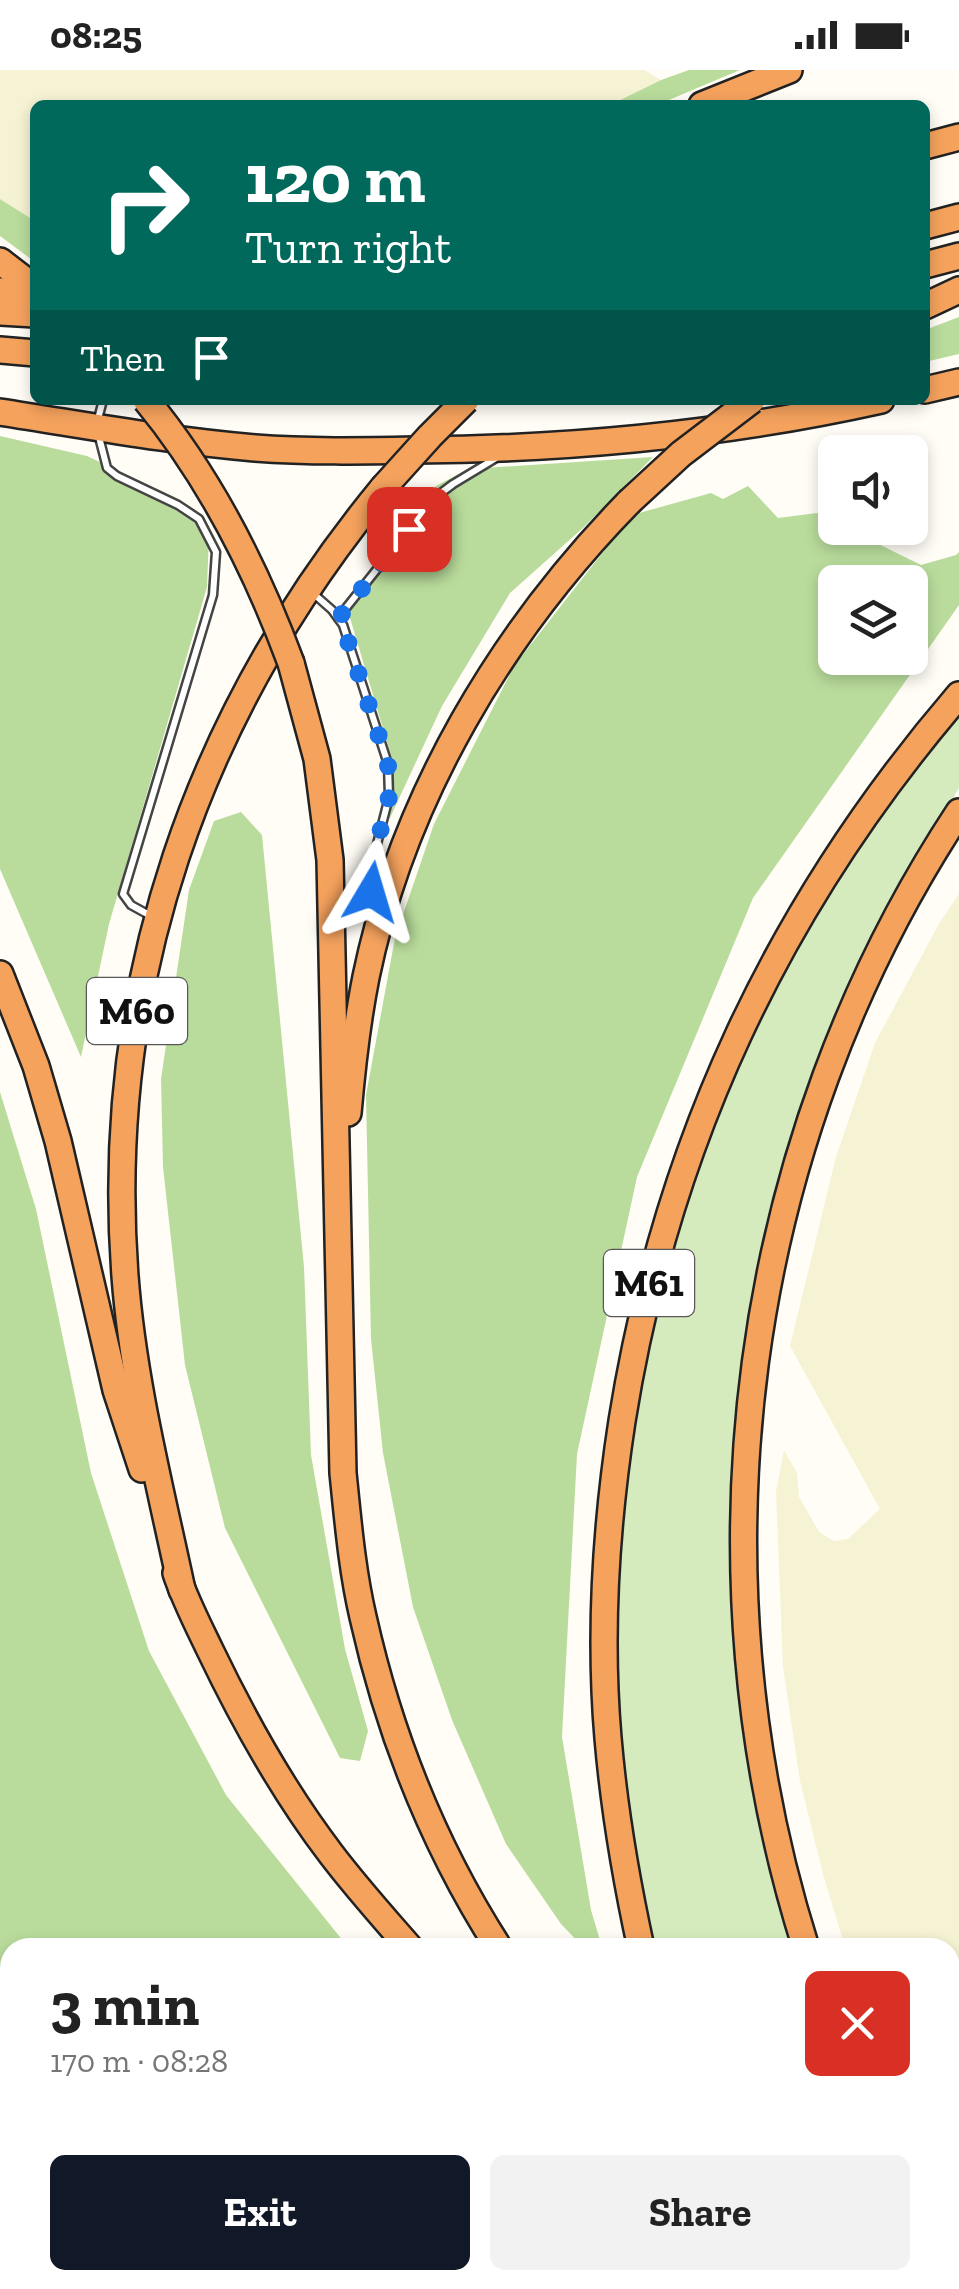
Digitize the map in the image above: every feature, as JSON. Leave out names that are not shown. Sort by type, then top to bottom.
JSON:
[{"type":"highway","points":[[714,100],[789,70]]},
{"type":"highway","points":[[930,145],[959,138]]},
{"type":"highway","points":[[930,225],[959,216]]},
{"type":"highway","points":[[930,264],[959,256]]},
{"type":"highway","points":[[0,261],[30,286]]},
{"type":"highway","points":[[0,290],[30,290]]},
{"type":"highway","points":[[930,304],[956,292]]},
{"type":"highway","points":[[0,312],[30,314]]},
{"type":"highway","points":[[0,350],[30,352]]},
{"type":"highway","points":[[930,389],[959,382]]},
{"type":"highway","points":[[150,405],[230,522],[260,583],[292,663],[317,759],[330,860],[344,1473],[351,1545],[362,1614],[410,1776],[448,1858],[493,1938]]},
{"type":"highway","name":"M60","points":[[182,1590],[139,1386],[122,1229],[129,1068],[156,919],[191,811],[264,657],[334,549],[382,488],[461,405]]},
{"type":"highway","points":[[338,1212],[356,1033],[367,973],[385,906],[440,766],[473,703],[549,592],[629,502],[681,454],[745,405]]},
{"type":"highway","points":[[0,412],[256,448],[510,450],[704,432],[854,405]]},
{"type":"highway","name":"M61","points":[[638,1938],[608,1737],[605,1610],[613,1483],[649,1282],[699,1124],[769,972],[850,836],[915,747],[959,695]]},
{"type":"highway","points":[[803,1938],[771,1816],[753,1706],[743,1588],[749,1425],[758,1341],[776,1243],[796,1166],[844,1025],[904,906],[959,812]]},
{"type":"highway","name":"M60","points":[[0,974],[36,1066],[58,1141],[116,1390],[182,1590]]},
{"type":"highway","points":[[182,1590],[243,1717],[279,1777],[328,1850],[402,1938]]},
{"type":"lane","points":[[102,405],[97,427],[106,468],[199,519],[216,552],[213,595],[123,894],[131,906],[156,919]]},
{"type":"lane","points":[[338,619],[433,499],[510,450]]},
{"type":"lane","points":[[306,588],[343,626],[388,764],[389,797],[367,883],[385,906]]},
{"type":"shaded area","points":[[0,70],[644,70],[661,80],[620,100],[30,100],[30,218],[0,199]]},
{"type":"shaded area","points":[[959,894],[959,1938],[842,1938],[800,1781],[783,1667],[776,1492],[784,1450],[797,1473],[799,1497],[819,1532],[834,1541],[848,1539],[880,1509],[790,1346],[836,1157],[875,1043]]},
{"type":"green space","points":[[689,70],[740,70],[669,100],[620,100]]},
{"type":"green space","points":[[0,199],[30,218],[30,258],[0,236]]},
{"type":"green space","points":[[959,317],[959,354],[930,361],[930,328]]},
{"type":"green space","points":[[0,436],[87,456],[180,500],[209,536],[207,587],[109,924],[81,1057],[0,869]]},
{"type":"green space","points":[[653,457],[584,527],[510,593],[442,706],[369,863],[393,762],[345,601],[436,486],[468,469]]},
{"type":"green space","points":[[748,486],[778,518],[818,514],[818,545],[880,545],[921,565],[818,565],[818,675],[910,675],[753,898],[637,1177],[577,1454],[562,1737],[591,1910],[599,1938],[574,1938],[506,1844],[452,1720],[413,1607],[383,1453],[371,1339],[366,1095],[395,938],[434,824],[514,666],[632,515],[711,493],[723,499]]},
{"type":"green space","points":[[959,552],[959,605],[928,649],[928,565],[921,565]]},
{"type":"green space","points":[[959,714],[959,788],[893,897],[844,1005],[795,1132],[761,1269],[736,1409],[732,1563],[745,1733],[791,1938],[645,1938],[630,1854],[619,1727],[619,1551],[640,1387],[672,1250],[721,1104],[779,978],[843,869],[913,770]]},
{"type":"green space","points":[[241,812],[262,835],[304,1267],[311,1455],[345,1649],[368,1731],[360,1761],[340,1758],[225,1528],[185,1365],[163,1167],[161,1079],[189,890],[214,821]]},
{"type":"green space","points":[[0,1092],[36,1209],[91,1473],[149,1651],[226,1795],[341,1938],[0,1938]]},
{"type":"route","points":[[371,892],[367,883],[389,797],[388,764],[338,619],[409,529]]}]
